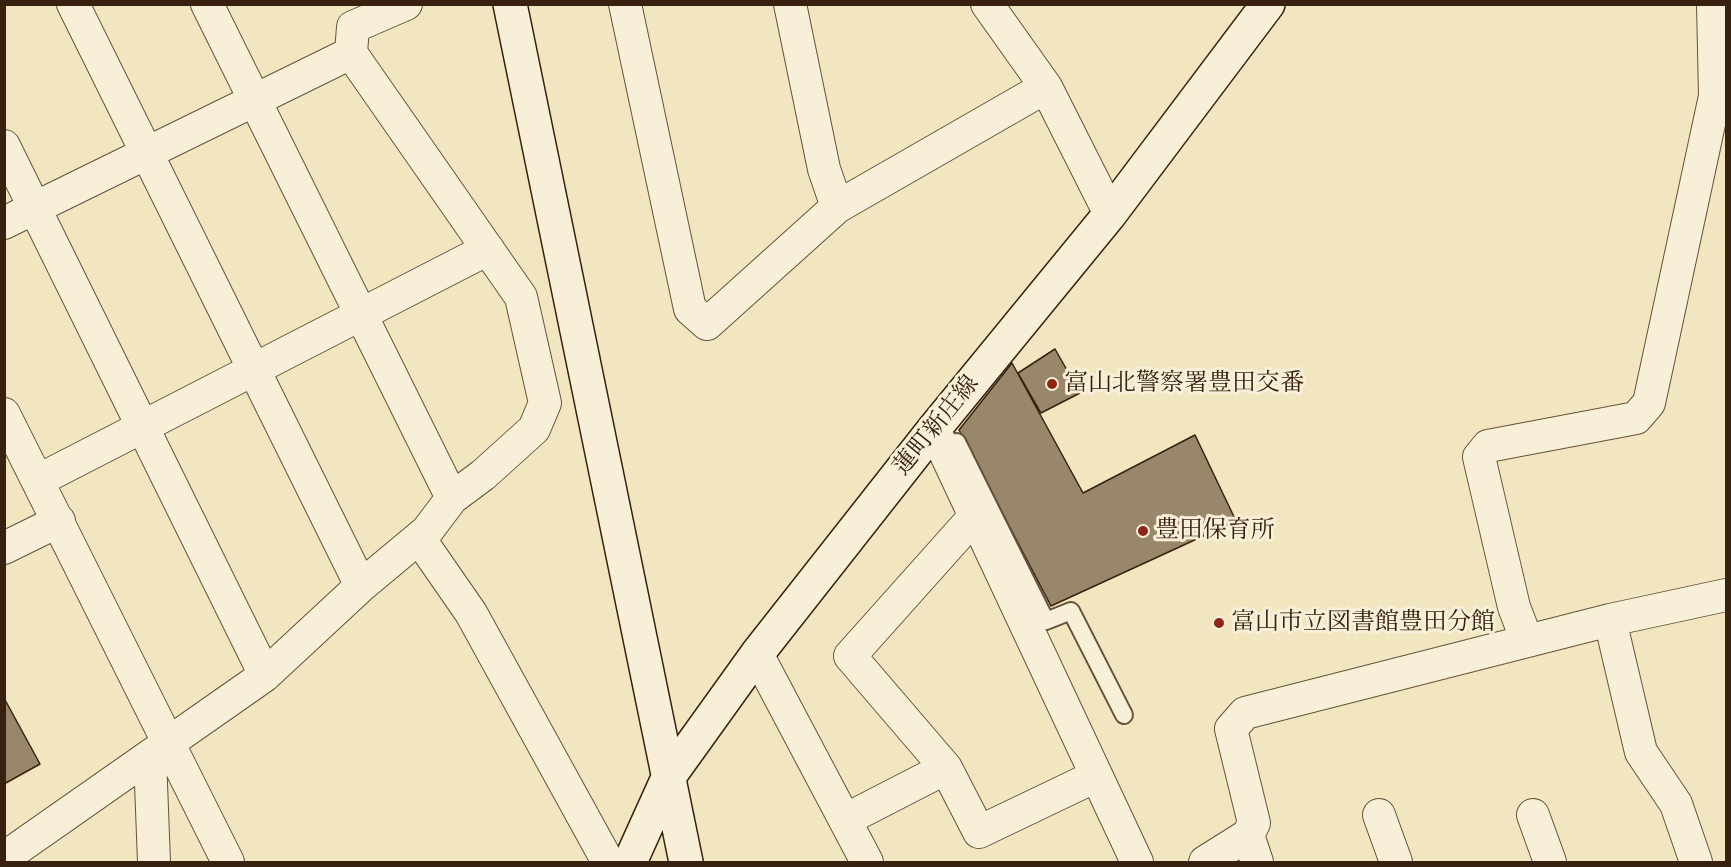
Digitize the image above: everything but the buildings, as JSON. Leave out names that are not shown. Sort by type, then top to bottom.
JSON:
[{"type":"main road","points":[[510,4],[686,862]]},
{"type":"main road","name":"蓮町新庄線","points":[[630,862],[668,778],[757,654],[939,423],[1110,214],[1268,4]]},
{"type":"street","points":[[73,4],[362,586]]},
{"type":"street","points":[[207,4],[452,498]]},
{"type":"street","points":[[4,223],[256,101],[350,28],[406,4]]},
{"type":"street","points":[[625,4],[690,309],[707,324],[837,207],[1046,87]]},
{"type":"street","points":[[790,4],[824,169],[837,207]]},
{"type":"street","points":[[987,4],[1046,87],[1110,214]]},
{"type":"street","points":[[1527,641],[1514,608],[1479,457],[1488,446],[1636,418],[1649,403],[1713,154],[1713,4]]},
{"type":"street","points":[[4,858],[160,751],[265,675],[362,586],[419,538],[452,498],[483,475],[534,429],[545,403],[521,297],[488,249],[350,28]]},
{"type":"street","points":[[4,146],[265,675]]},
{"type":"street","points":[[39,480],[488,249]]},
{"type":"street","points":[[4,414],[59,521],[160,751],[228,862]]},
{"type":"street","points":[[939,423],[975,516],[1137,862]]},
{"type":"street","points":[[975,516],[850,656],[946,768],[979,832],[1096,776]]},
{"type":"street","points":[[4,548],[59,521]]},
{"type":"street","points":[[419,538],[471,613],[608,862]]},
{"type":"street","points":[[1205,862],[1252,849],[1254,823],[1231,729],[1245,712],[1610,620],[1726,595]]},
{"type":"street","points":[[1610,620],[1641,752],[1676,804],[1696,862]]},
{"type":"street","points":[[757,654],[867,862]]},
{"type":"street","points":[[154,862],[160,751]]},
{"type":"street","points":[[845,820],[946,768]]},
{"type":"street","points":[[1379,815],[1396,862]]},
{"type":"street","points":[[1533,815],[1550,862]]},
{"type":"lane","points":[[939,423],[1046,621],[1071,611],[1124,715]]},
{"type":"place","name":"富山北警察署豊田交番","points":[[1052,384]]},
{"type":"place","name":"豊田保育所","points":[[1143,531]]},
{"type":"place","name":"富山市立図書館豊田分館","points":[[1219,623]]}]
